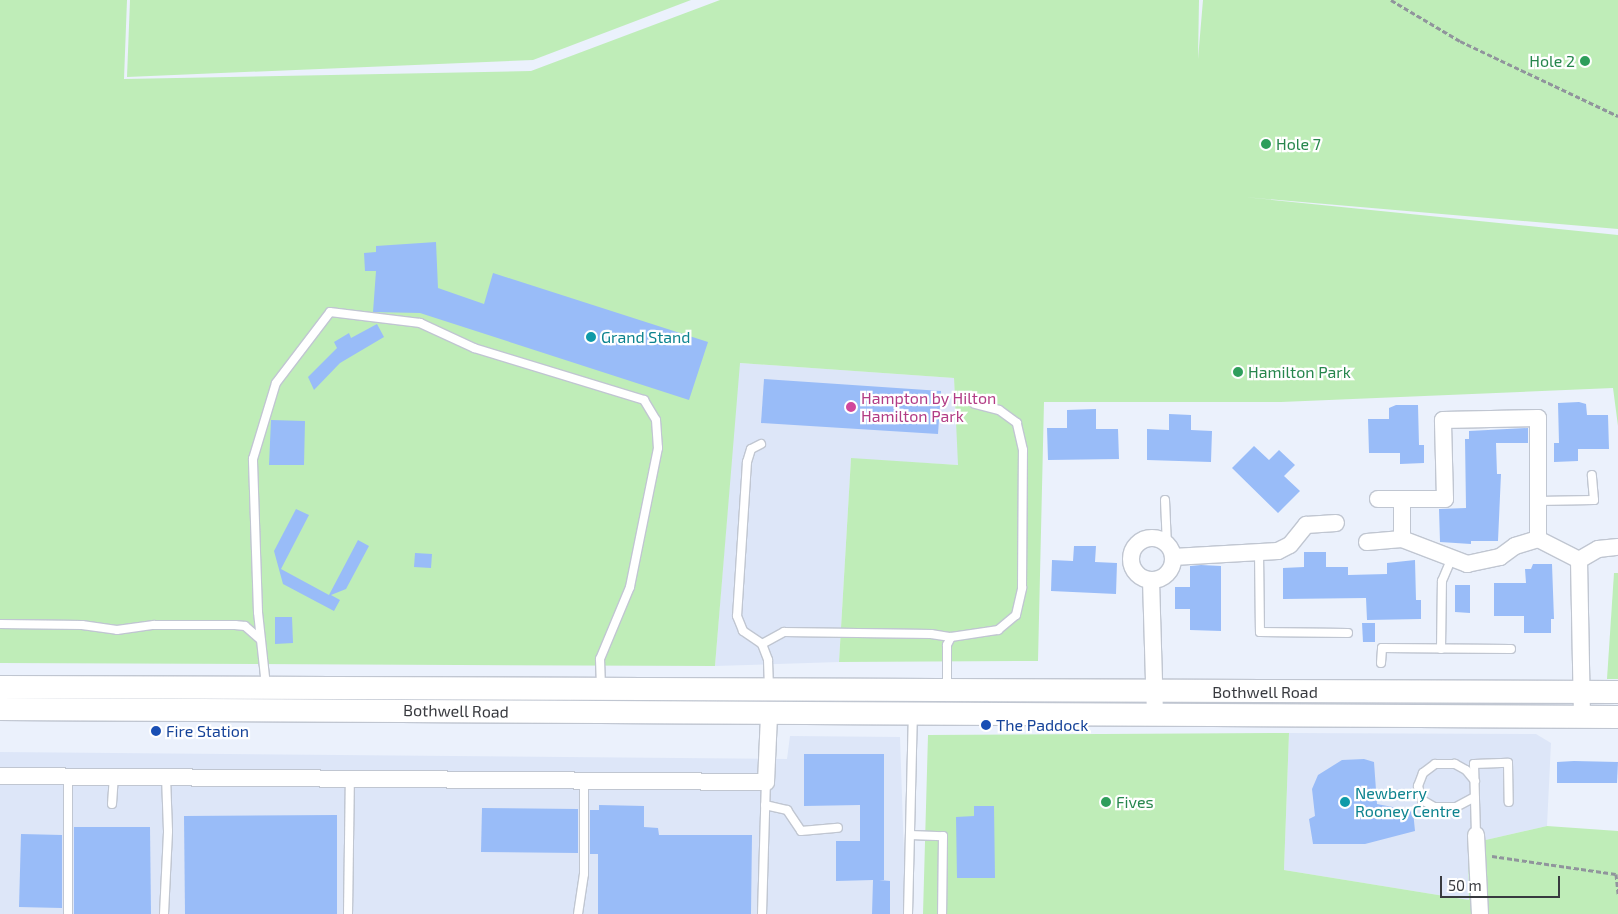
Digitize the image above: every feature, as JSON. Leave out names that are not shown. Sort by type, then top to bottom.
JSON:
[{"type":"main road","name":"Bothwell Road","points":[[0,687],[266,699]]},
{"type":"main road","name":"Bothwell Road","points":[[0,709],[266,699],[601,700],[769,687],[912,691],[1618,692]]},
{"type":"main road","points":[[769,687],[769,715]]},
{"type":"main road","points":[[912,691],[913,714]]},
{"type":"main road","name":"Bothwell Road","points":[[601,700],[769,715],[1618,717]]},
{"type":"street","points":[[1378,499],[1445,499],[1443,420],[1538,418],[1538,539]]},
{"type":"street","points":[[1402,499],[1402,539]]},
{"type":"street","points":[[1170,551],[1164,576],[1151,580],[1134,570],[1133,550],[1149,538],[1170,551],[1278,551],[1290,545],[1306,525],[1336,523]]},
{"type":"street","points":[[1367,542],[1402,539],[1451,560],[1481,563],[1500,557],[1515,546],[1538,539],[1579,560]]},
{"type":"street","points":[[1579,560],[1598,548],[1618,547]]},
{"type":"street","points":[[1579,560],[1582,716]]},
{"type":"street","points":[[1151,580],[1155,715]]},
{"type":"street","points":[[0,776],[350,777],[766,782],[769,715]]},
{"type":"street","points":[[1476,835],[1480,914]]},
{"type":"lane","points":[[266,699],[261,640],[253,459],[276,383],[330,312],[420,323],[474,348],[644,400],[656,420],[658,448],[630,587],[600,659],[601,700]]},
{"type":"lane","points":[[762,644],[784,632],[931,634],[951,637],[998,630],[1016,615],[1022,588],[1023,450],[1016,423],[999,410],[975,404]]},
{"type":"lane","points":[[761,444],[752,449],[747,462],[737,616],[743,631],[762,644],[768,660],[769,687]]},
{"type":"lane","points":[[1537,501],[1594,500],[1592,475]]},
{"type":"lane","points":[[1165,500],[1170,551]]},
{"type":"lane","points":[[1259,552],[1260,632],[1348,633]]},
{"type":"lane","points":[[1441,648],[1442,581],[1451,560]]},
{"type":"lane","points":[[0,624],[82,625],[117,630],[154,624],[235,625],[245,626],[261,640]]},
{"type":"lane","points":[[947,691],[947,645],[951,637]]},
{"type":"lane","points":[[1381,663],[1382,648],[1511,649]]},
{"type":"lane","points":[[908,914],[913,714]]},
{"type":"lane","points":[[1475,781],[1466,770],[1455,764],[1435,764],[1423,773],[1418,786],[1422,800],[1434,807],[1456,807],[1475,797]]},
{"type":"lane","points":[[1476,835],[1474,764],[1508,764],[1509,802]]},
{"type":"lane","points":[[68,776],[68,914]]},
{"type":"lane","points":[[112,804],[114,776]]},
{"type":"lane","points":[[164,914],[168,831],[166,776]]},
{"type":"lane","points":[[348,914],[350,777]]},
{"type":"lane","points":[[578,914],[584,874],[584,780]]},
{"type":"lane","points":[[762,914],[766,782]]},
{"type":"lane","points":[[765,805],[787,810],[801,831],[838,828]]},
{"type":"lane","points":[[910,835],[943,836],[942,914]]},
{"type":"path","points":[[1391,0],[1460,41],[1618,116]]},
{"type":"path","points":[[1477,854],[1616,874],[1618,894]]},
{"type":"shaded area","points":[[739,363],[954,378],[959,465],[851,459],[839,662],[715,666]]},
{"type":"shaded area","points":[[1289,733],[1536,734],[1551,743],[1547,826],[1468,844],[1469,900],[1284,870]]},
{"type":"shaded area","points":[[790,736],[900,737],[906,914],[0,914],[0,752],[787,759]]},
{"type":"green space","name":"Hamilton Park","points":[[0,0],[127,0],[124,79],[531,71],[720,0],[1199,0],[1198,59],[1203,0],[1618,0],[1618,229],[1244,197],[1618,235],[1618,426],[1613,388],[1281,402],[1044,402],[1038,661],[839,662],[851,458],[958,465],[954,378],[740,363],[715,666],[0,663]]},
{"type":"green space","points":[[130,0],[691,0],[533,60],[127,77]]},
{"type":"green space","points":[[1614,573],[1618,573],[1618,679],[1607,679]]},
{"type":"green space","name":"Fives","points":[[1289,733],[1284,870],[1469,900],[1468,844],[1547,826],[1618,831],[1618,914],[923,914],[928,735]]},
{"type":"building","name":"Grand Stand","points":[[436,242],[438,288],[484,304],[493,273],[708,342],[689,400],[420,313],[373,312],[376,271],[365,271],[364,253],[376,252],[376,246]]},
{"type":"building","points":[[377,324],[384,337],[340,363],[314,390],[308,377],[337,348],[334,342],[349,333],[351,338]]},
{"type":"building","name":"Hampton by Hilton Hamilton Park","points":[[764,379],[941,391],[938,434],[761,423]]},
{"type":"building","points":[[1579,402],[1586,404],[1587,415],[1608,415],[1609,449],[1578,449],[1578,461],[1554,462],[1554,443],[1559,443],[1558,403]]},
{"type":"building","points":[[1396,405],[1418,405],[1419,445],[1424,445],[1424,463],[1400,464],[1400,453],[1369,453],[1368,419],[1389,419],[1389,408]]},
{"type":"building","points":[[1096,409],[1096,429],[1118,429],[1119,459],[1048,460],[1047,428],[1067,428],[1067,410]]},
{"type":"building","points":[[1169,414],[1191,415],[1191,430],[1212,431],[1211,462],[1147,460],[1147,429],[1169,430]]},
{"type":"building","points":[[271,420],[305,421],[304,465],[269,465]]},
{"type":"building","points":[[1528,428],[1528,443],[1496,443],[1497,474],[1501,474],[1498,541],[1471,541],[1471,544],[1440,542],[1439,509],[1466,508],[1465,439],[1469,439],[1469,431]]},
{"type":"building","points":[[1254,446],[1269,460],[1279,450],[1295,465],[1284,476],[1300,491],[1278,513],[1232,468]]},
{"type":"building","points":[[296,509],[309,515],[281,569],[329,595],[358,540],[369,546],[346,589],[331,595],[340,600],[334,611],[283,584],[274,551]]},
{"type":"building","points":[[1074,546],[1096,546],[1095,562],[1117,563],[1116,594],[1051,591],[1052,560],[1073,561]]},
{"type":"building","points":[[1304,552],[1326,552],[1326,567],[1348,567],[1348,575],[1387,574],[1387,563],[1415,560],[1416,600],[1421,600],[1421,619],[1367,620],[1366,598],[1283,599],[1283,568],[1304,567]]},
{"type":"building","points":[[415,553],[432,554],[431,568],[414,567]]},
{"type":"building","points":[[1533,564],[1552,564],[1554,619],[1551,619],[1551,633],[1524,633],[1524,616],[1494,616],[1494,583],[1526,583],[1525,569],[1531,569]]},
{"type":"building","points":[[1190,566],[1221,566],[1221,631],[1190,630],[1190,609],[1175,609],[1175,587],[1190,587]]},
{"type":"building","points":[[1455,585],[1470,585],[1470,613],[1455,612]]},
{"type":"building","points":[[275,617],[292,617],[293,643],[275,644]]},
{"type":"building","points":[[1362,623],[1375,623],[1375,642],[1363,642]]},
{"type":"building","points":[[804,754],[884,754],[884,880],[879,880],[890,881],[890,914],[872,914],[873,880],[836,881],[836,841],[860,841],[860,805],[804,806]]},
{"type":"building","name":"Newberry Rooney Centre","points":[[1364,759],[1374,762],[1377,804],[1413,811],[1415,831],[1365,844],[1313,844],[1309,819],[1315,816],[1312,789],[1318,775],[1342,760]]},
{"type":"building","points":[[1557,762],[1618,762],[1617,783],[1557,783]]},
{"type":"building","points":[[599,805],[644,806],[644,827],[658,828],[659,835],[752,835],[751,914],[598,914],[598,854],[590,854],[590,810],[599,810]]},
{"type":"building","points":[[974,806],[994,806],[995,878],[957,878],[956,817],[974,816]]},
{"type":"building","points":[[482,808],[578,809],[578,853],[481,852]]},
{"type":"building","points":[[337,815],[337,914],[185,914],[184,816]]},
{"type":"building","points":[[74,827],[150,827],[151,914],[74,914]]},
{"type":"building","points":[[21,834],[62,835],[62,908],[19,907]]},
{"type":"place","name":"Hole 2","points":[[1585,61]]},
{"type":"place","name":"Hole 7","points":[[1266,144]]},
{"type":"place","name":"Grand Stand","points":[[591,337]]},
{"type":"place","name":"Hamilton Park","points":[[1238,372]]},
{"type":"place","name":"Hampton by Hilton Hamilton Park","points":[[851,407]]},
{"type":"place","name":"The Paddock","points":[[986,725]]},
{"type":"place","name":"Fire Station","points":[[156,731]]},
{"type":"place","name":"Fives","points":[[1106,802]]},
{"type":"place","name":"Newberry Rooney Centre","points":[[1345,802]]}]
